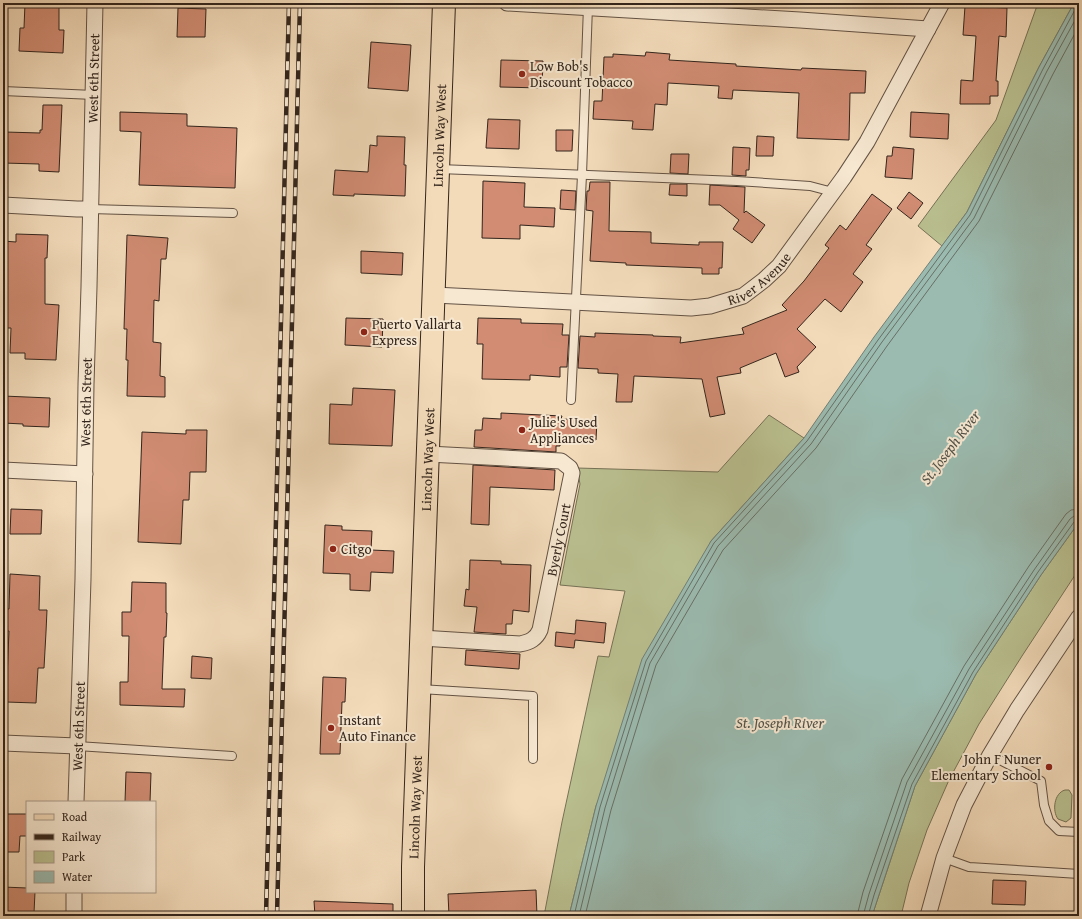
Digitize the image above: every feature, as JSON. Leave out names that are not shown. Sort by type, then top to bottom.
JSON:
[{"type":"main road","name":"Lincoln Way West","points":[[413,916],[413,868],[419,689],[444,3]]},
{"type":"street","name":"West 6th Street","points":[[76,801],[83,579],[84,474],[96,3]]},
{"type":"street","points":[[507,3],[588,5],[928,29]]},
{"type":"street","name":"River Avenue","points":[[434,295],[691,308],[710,306],[743,296],[779,266],[833,192],[867,142],[942,3]]},
{"type":"street","points":[[3,205],[90,209]]},
{"type":"street","name":"Byerly Court","points":[[421,638],[520,644],[533,640],[538,636],[572,473],[570,468],[561,461],[428,454]]},
{"type":"street","points":[[3,470],[84,474]]},
{"type":"street","points":[[928,916],[944,858],[964,805],[990,755],[1017,710],[1079,617]]},
{"type":"street","points":[[3,743],[77,746]]},
{"type":"street","points":[[74,893],[74,916]]},
{"type":"lane","points":[[571,400],[582,175],[588,5]]},
{"type":"lane","points":[[3,90],[94,95]]},
{"type":"lane","points":[[439,169],[737,181],[810,186],[833,192]]},
{"type":"lane","points":[[90,209],[233,213]]},
{"type":"lane","points":[[419,689],[534,696],[532,759]]},
{"type":"lane","points":[[77,746],[232,756]]},
{"type":"lane","points":[[990,755],[1041,781],[1044,805],[1049,821],[1059,831],[1079,832]]},
{"type":"lane","points":[[944,858],[969,867],[1079,874]]},
{"type":"green space","points":[[1038,3],[1074,3],[1039,67],[967,212],[942,246],[918,226],[996,120]]},
{"type":"green space","points":[[769,415],[804,438],[711,541],[596,806],[569,916],[544,916],[562,822],[598,656],[609,657],[625,591],[560,585],[580,484],[577,468],[718,472]]},
{"type":"green space","points":[[1079,522],[1079,569],[979,724],[949,780],[927,830],[909,883],[901,916],[872,916],[915,786],[976,674],[1041,575]]},
{"type":"green space","points":[[1065,790],[1069,790],[1072,795],[1071,818],[1066,822],[1058,819],[1055,812],[1056,798]]},
{"type":"water","name":"St. Joseph River","points":[[1074,3],[1079,3],[1079,522],[1041,575],[976,674],[915,786],[872,916],[569,916],[596,806],[642,659],[711,541],[804,438],[874,337],[967,212],[1039,67]]},
{"type":"building","points":[[25,3],[59,3],[59,30],[64,30],[63,53],[19,51],[20,28],[24,28]]},
{"type":"building","points":[[965,6],[1007,8],[1006,37],[999,36],[996,81],[998,81],[998,96],[990,96],[990,104],[960,104],[961,80],[973,81],[976,36],[963,35]]},
{"type":"building","points":[[178,8],[206,9],[205,37],[177,37]]},
{"type":"building","points":[[371,42],[411,45],[408,91],[368,88]]},
{"type":"building","points":[[646,52],[670,54],[669,60],[736,64],[736,66],[801,70],[802,68],[866,71],[865,93],[850,93],[849,140],[797,138],[799,93],[733,90],[732,99],[718,98],[719,86],[668,83],[667,105],[655,104],[653,130],[632,129],[633,121],[593,119],[594,101],[602,101],[604,57],[613,57],[613,54],[645,56]]},
{"type":"building","name":"Low Bob's Discount Tobacco","points":[[501,60],[543,61],[542,88],[500,87]]},
{"type":"building","points":[[43,105],[62,105],[59,172],[39,171],[39,164],[3,163],[5,132],[40,133],[40,130],[42,130]]},
{"type":"building","points":[[120,112],[187,114],[187,126],[237,128],[235,188],[139,185],[141,132],[120,131]]},
{"type":"building","points":[[911,112],[949,114],[948,139],[910,137]]},
{"type":"building","points":[[488,119],[520,120],[519,149],[486,148]]},
{"type":"building","points":[[556,130],[573,130],[572,151],[556,151]]},
{"type":"building","points":[[377,136],[405,137],[405,196],[354,194],[354,196],[333,195],[335,170],[368,172],[370,145],[377,146]]},
{"type":"building","points":[[757,136],[774,137],[773,156],[756,156]]},
{"type":"building","points":[[733,147],[750,148],[749,170],[746,170],[746,176],[732,175]]},
{"type":"building","points":[[893,147],[914,149],[912,179],[885,177],[887,156],[892,156]]},
{"type":"building","points":[[671,154],[689,154],[688,174],[670,173]]},
{"type":"building","points":[[483,181],[525,183],[524,207],[555,208],[554,227],[520,225],[520,239],[482,238]]},
{"type":"building","points":[[590,182],[610,182],[609,231],[651,232],[651,243],[699,245],[699,242],[723,242],[722,268],[719,268],[719,274],[702,274],[702,268],[626,265],[626,263],[590,261],[593,211],[586,210],[587,191],[589,191]]},
{"type":"building","points":[[670,184],[687,184],[687,196],[669,195]]},
{"type":"building","points":[[710,185],[745,187],[744,213],[746,211],[765,225],[752,243],[733,229],[739,220],[720,205],[709,205]]},
{"type":"building","points":[[561,190],[576,191],[575,210],[560,209]]},
{"type":"building","points":[[909,192],[923,203],[911,219],[897,208]]},
{"type":"building","points":[[872,194],[892,209],[866,245],[872,249],[853,274],[863,282],[841,312],[825,299],[797,329],[816,347],[797,367],[799,372],[785,377],[776,353],[740,368],[741,373],[717,377],[725,414],[710,417],[702,379],[634,376],[632,402],[616,402],[618,374],[598,373],[598,369],[578,368],[580,336],[595,337],[595,333],[653,335],[681,337],[680,343],[744,334],[742,328],[787,310],[782,305],[804,281],[829,248],[825,245],[840,225],[846,230]]},
{"type":"building","points":[[16,234],[48,235],[47,258],[45,258],[45,304],[59,305],[56,360],[25,359],[25,353],[10,353],[11,328],[3,328],[3,241],[16,242]]},
{"type":"building","points":[[127,235],[168,238],[166,259],[161,259],[159,301],[154,300],[153,342],[161,343],[160,376],[165,377],[165,397],[127,396],[127,329],[124,329]]},
{"type":"building","points":[[361,251],[403,253],[402,275],[361,273]]},
{"type":"building","name":"Puerto Vallarta Express","points":[[346,318],[383,319],[382,347],[345,345]]},
{"type":"building","points":[[478,318],[521,319],[521,323],[563,324],[562,335],[569,335],[567,367],[560,367],[560,377],[530,375],[530,380],[482,379],[483,344],[477,344]]},
{"type":"building","points":[[353,388],[395,390],[392,446],[329,444],[330,404],[352,405]]},
{"type":"building","points":[[3,396],[50,398],[49,427],[23,426],[23,424],[3,423]]},
{"type":"building","name":"Julie's Used Appliances","points":[[501,413],[562,416],[561,419],[597,420],[596,440],[561,439],[560,446],[556,446],[556,452],[474,447],[475,430],[482,430],[483,418],[501,419]]},
{"type":"building","points":[[186,430],[207,430],[206,472],[190,472],[189,500],[183,500],[181,544],[138,542],[142,432],[186,434]]},
{"type":"building","points":[[473,465],[555,470],[554,490],[490,487],[489,525],[471,524]]},
{"type":"building","points":[[11,509],[42,510],[41,534],[10,534]]},
{"type":"building","points":[[325,525],[342,526],[342,530],[372,531],[371,550],[394,551],[393,573],[371,572],[370,591],[350,590],[350,574],[323,573]]},
{"type":"building","points":[[470,560],[501,561],[501,564],[531,565],[529,612],[513,610],[512,624],[506,624],[506,634],[474,632],[477,607],[464,606],[466,589],[469,590]]},
{"type":"building","points":[[10,574],[40,576],[39,610],[47,610],[44,668],[38,668],[36,703],[6,702],[9,631],[6,631],[6,609],[9,609]]},
{"type":"building","points":[[132,582],[166,583],[167,613],[166,637],[164,637],[162,689],[185,689],[184,707],[120,705],[120,682],[128,682],[129,636],[122,636],[122,612],[131,612]]},
{"type":"building","points":[[576,620],[606,623],[604,643],[575,640],[574,648],[555,646],[556,632],[575,634]]},
{"type":"building","points":[[466,650],[520,654],[519,669],[465,665]]},
{"type":"building","points":[[192,656],[212,658],[211,679],[191,678]]},
{"type":"building","name":"Instant Auto Finance","points":[[323,677],[346,678],[345,702],[342,702],[340,754],[320,754]]},
{"type":"building","points":[[126,772],[151,773],[150,801],[125,801]]},
{"type":"building","points":[[3,814],[26,814],[26,836],[20,836],[19,852],[3,852]]},
{"type":"building","points":[[993,880],[1026,881],[1025,905],[992,904]]},
{"type":"building","points":[[3,887],[26,888],[26,893],[35,893],[34,913],[3,912]]},
{"type":"building","points":[[536,890],[537,916],[449,916],[448,894]]},
{"type":"building","points":[[314,901],[393,904],[393,916],[315,916]]},
{"type":"railway","points":[[266,916],[289,3]]},
{"type":"railway","points":[[277,916],[300,3]]},
{"type":"place","name":"Low Bob's Discount Tobacco","points":[[522,74]]},
{"type":"place","name":"Puerto Vallarta Express","points":[[364,332]]},
{"type":"place","name":"Julie's Used Appliances","points":[[522,430]]},
{"type":"place","name":"Citgo","points":[[333,549]]},
{"type":"place","name":"Instant Auto Finance","points":[[331,728]]},
{"type":"place","name":"John F Nuner Elementary School","points":[[1049,767]]}]
